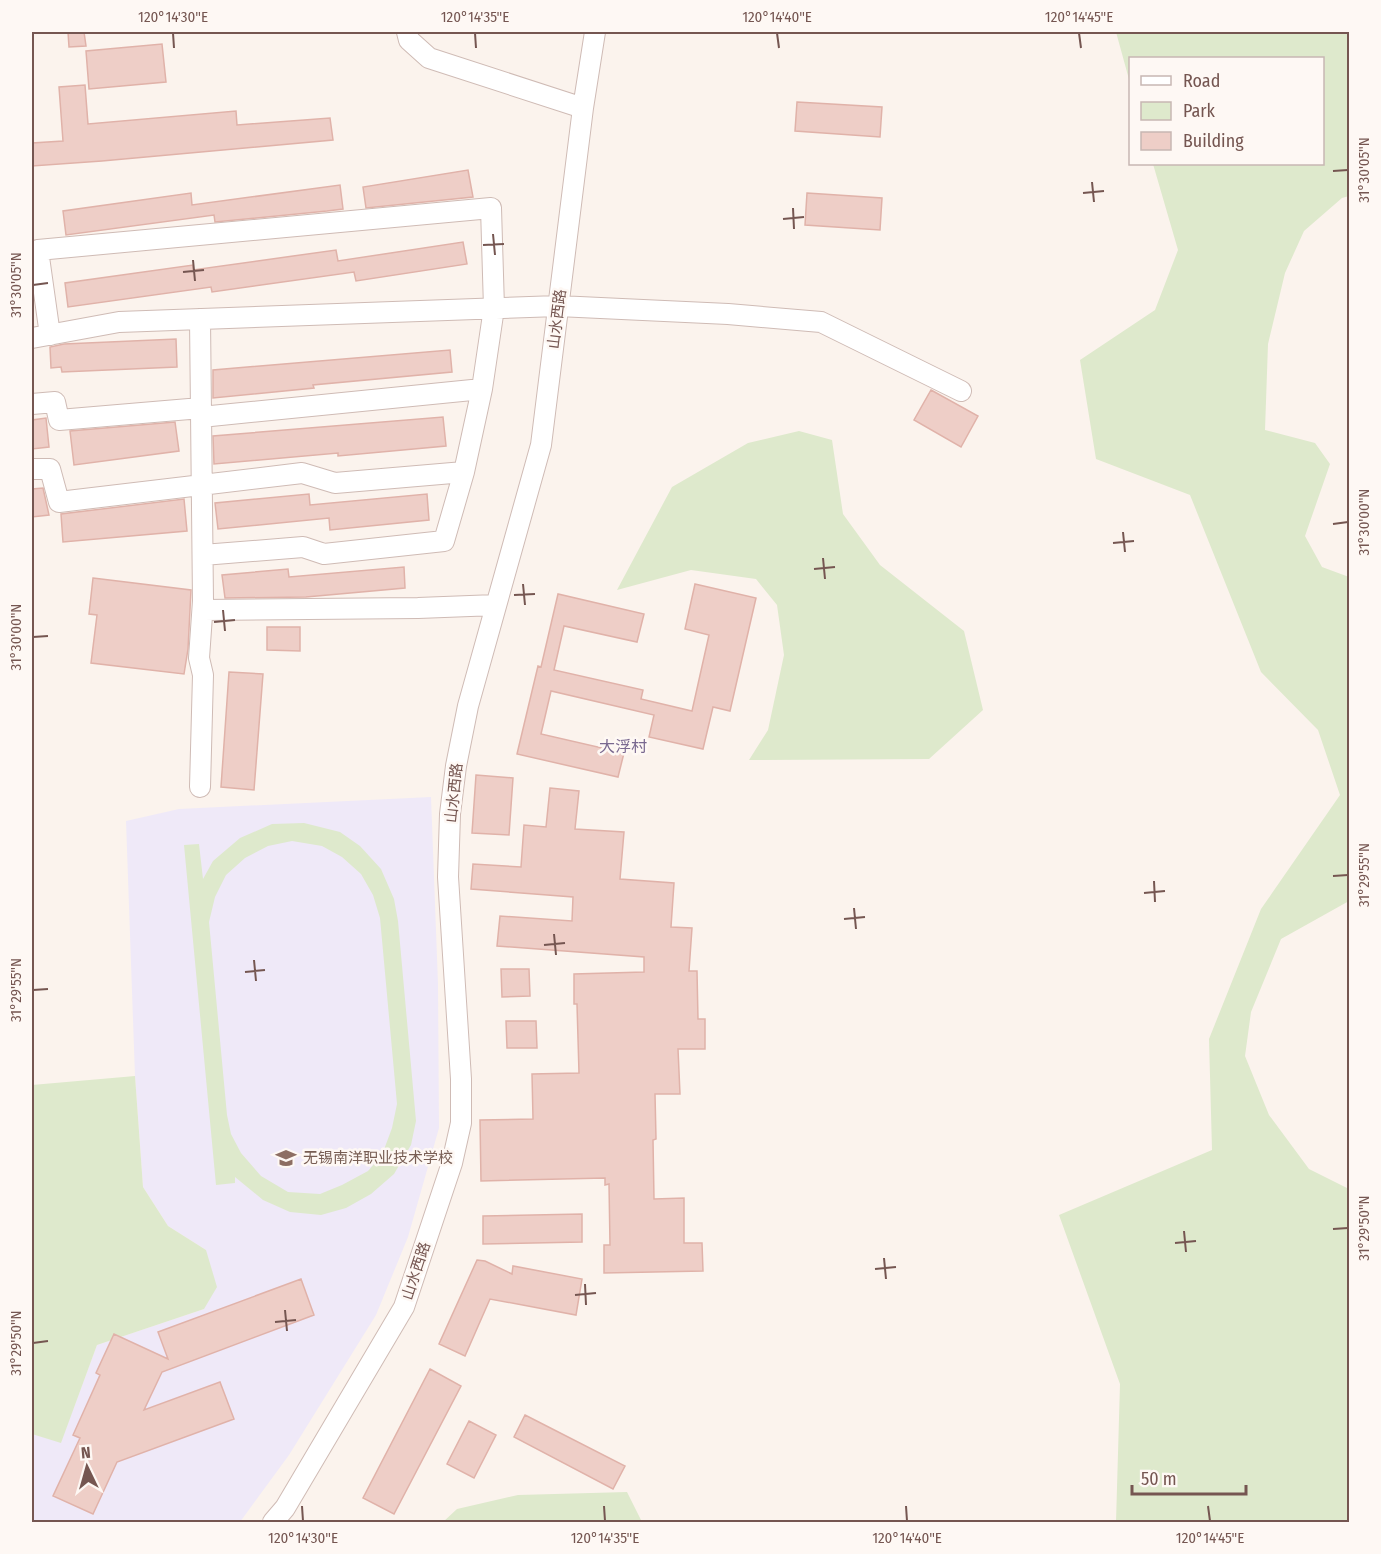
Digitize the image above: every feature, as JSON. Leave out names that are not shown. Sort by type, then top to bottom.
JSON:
[{"type":"street","points":[[407,32],[409,40],[429,58],[583,108]]},
{"type":"street","name":"山水西路","points":[[273,1522],[285,1508],[404,1307],[452,1163],[460,1123],[461,1079],[448,877],[450,814],[456,766],[468,706],[541,445],[583,108],[595,32]]},
{"type":"street","points":[[203,555],[303,547],[324,554],[444,541],[464,472],[482,389],[494,308],[491,208],[38,250],[41,336],[119,322],[494,308],[558,306],[728,314],[821,322],[961,391]]},
{"type":"street","points":[[200,319],[203,555],[203,610],[199,658],[203,675],[200,787]]},
{"type":"street","points":[[32,404],[55,402],[59,420],[201,412],[482,389]]},
{"type":"street","points":[[32,469],[50,469],[59,502],[302,473],[335,483],[464,472]]},
{"type":"street","points":[[203,610],[496,605]]},
{"type":"shaded area","name":"无锡南洋职业技术学校","points":[[431,797],[438,984],[439,1128],[408,1237],[376,1315],[289,1455],[240,1522],[32,1522],[32,1434],[61,1442],[97,1345],[204,1309],[206,1250],[168,1226],[143,1187],[135,1076],[126,821],[179,809]]},
{"type":"green space","points":[[1116,32],[1349,32],[1349,196],[1342,198],[1304,231],[1285,273],[1268,344],[1265,430],[1315,443],[1330,464],[1305,536],[1322,567],[1349,577],[1349,901],[1281,939],[1251,1012],[1245,1056],[1269,1115],[1309,1169],[1349,1189],[1349,1522],[1116,1522],[1120,1384],[1059,1215],[1212,1150],[1209,1039],[1261,909],[1340,795],[1318,730],[1261,672],[1190,495],[1096,459],[1080,360],[1155,310],[1178,250],[1153,165],[1324,165],[1324,57],[1129,57],[1129,79]]},
{"type":"green space","points":[[799,431],[832,440],[843,514],[880,565],[964,631],[983,710],[929,759],[749,760],[768,730],[784,655],[777,605],[756,579],[691,570],[617,590],[672,487],[748,443]]},
{"type":"green space","points":[[304,823],[340,832],[360,846],[381,869],[394,899],[398,921],[416,1121],[411,1145],[394,1174],[371,1194],[346,1208],[321,1215],[290,1212],[263,1200],[235,1177],[235,1183],[216,1185],[184,845],[199,844],[203,879],[213,861],[240,838],[272,824]],"holes":[[[292,841],[322,846],[342,857],[361,874],[373,895],[380,918],[397,1104],[392,1128],[382,1155],[368,1171],[320,1194],[288,1192],[261,1176],[241,1153],[231,1134],[227,1115],[209,922],[215,897],[226,875],[245,858],[268,846]]]},
{"type":"green space","points":[[135,1076],[143,1187],[168,1226],[206,1250],[217,1287],[204,1309],[97,1345],[61,1443],[32,1434],[32,1085]]},
{"type":"green space","points":[[627,1492],[642,1522],[443,1522],[457,1509],[518,1495]]},
{"type":"building","points":[[68,32],[84,32],[86,46],[69,47]]},
{"type":"building","points":[[162,44],[166,82],[89,89],[86,51]]},
{"type":"building","points":[[85,85],[88,124],[236,111],[237,125],[330,118],[333,140],[32,166],[32,143],[63,141],[59,87]]},
{"type":"building","points":[[797,102],[882,107],[880,137],[795,131]]},
{"type":"building","points":[[468,170],[473,197],[366,208],[363,187]]},
{"type":"building","points":[[340,185],[343,209],[215,222],[214,215],[66,235],[63,211],[191,193],[192,205]]},
{"type":"building","points":[[807,193],[882,198],[880,230],[805,225]]},
{"type":"building","points":[[463,242],[467,264],[356,281],[354,272],[212,292],[211,287],[68,307],[65,283],[193,265],[193,270],[336,250],[338,261]]},
{"type":"building","points":[[176,339],[177,367],[62,372],[61,367],[51,368],[50,347],[64,344]]},
{"type":"building","points":[[450,350],[452,372],[313,385],[314,388],[213,398],[213,370]]},
{"type":"building","points":[[931,390],[978,416],[961,447],[914,420]]},
{"type":"building","points":[[443,417],[446,446],[214,464],[213,436]]},
{"type":"building","points":[[46,418],[49,447],[32,449],[32,420]]},
{"type":"building","points":[[175,422],[179,451],[74,465],[70,431]]},
{"type":"building","points":[[43,488],[49,515],[32,517],[32,489]]},
{"type":"building","points":[[309,494],[310,505],[427,494],[429,520],[330,530],[329,518],[218,529],[215,503]]},
{"type":"building","points":[[184,499],[187,531],[63,542],[61,514]]},
{"type":"building","points":[[404,567],[405,588],[306,597],[225,598],[222,575],[288,569],[289,577]]},
{"type":"building","points":[[93,578],[191,590],[188,649],[184,674],[91,663],[97,615],[89,614]]},
{"type":"building","points":[[695,584],[756,598],[730,711],[713,707],[703,749],[649,737],[654,715],[551,691],[541,734],[624,753],[618,777],[517,754],[558,594],[644,614],[637,642],[564,626],[554,670],[643,690],[641,699],[692,711],[709,635],[685,629]]},
{"type":"building","points":[[267,627],[300,627],[300,651],[267,650]]},
{"type":"building","points":[[229,672],[263,674],[254,790],[221,787]]},
{"type":"building","points":[[476,775],[513,778],[509,835],[472,833]]},
{"type":"building","points":[[550,788],[579,791],[575,829],[624,832],[620,879],[674,883],[671,927],[692,928],[689,971],[697,971],[698,1019],[705,1019],[705,1049],[678,1049],[680,1094],[655,1094],[654,1199],[684,1198],[684,1243],[702,1243],[703,1271],[604,1273],[604,1245],[610,1245],[609,1184],[605,1185],[605,1178],[481,1181],[480,1120],[533,1119],[532,1074],[579,1073],[574,974],[644,972],[644,957],[497,946],[500,916],[572,921],[573,897],[471,889],[473,864],[521,867],[524,825],[546,827]]},
{"type":"building","points":[[501,969],[529,969],[530,996],[502,997]]},
{"type":"building","points":[[506,1021],[536,1021],[537,1048],[507,1048]]},
{"type":"building","points":[[582,1214],[582,1242],[483,1244],[483,1216]]},
{"type":"building","points":[[477,1260],[485,1261],[512,1274],[513,1266],[582,1279],[576,1315],[490,1299],[465,1356],[439,1344]]},
{"type":"building","points":[[301,1279],[314,1315],[162,1372],[144,1410],[220,1382],[234,1419],[117,1462],[93,1514],[53,1496],[80,1438],[73,1435],[100,1375],[96,1373],[114,1334],[168,1359],[158,1332]]},
{"type":"building","points":[[430,1369],[461,1386],[394,1514],[363,1498]]},
{"type":"building","points":[[525,1415],[625,1466],[613,1489],[514,1437]]},
{"type":"building","points":[[469,1421],[496,1435],[474,1478],[447,1464]]},
{"type":"place","name":"无锡南洋职业技术学校","points":[[286,1158]]},
{"type":"district","name":"大浮村","points":[[623,746]]}]
